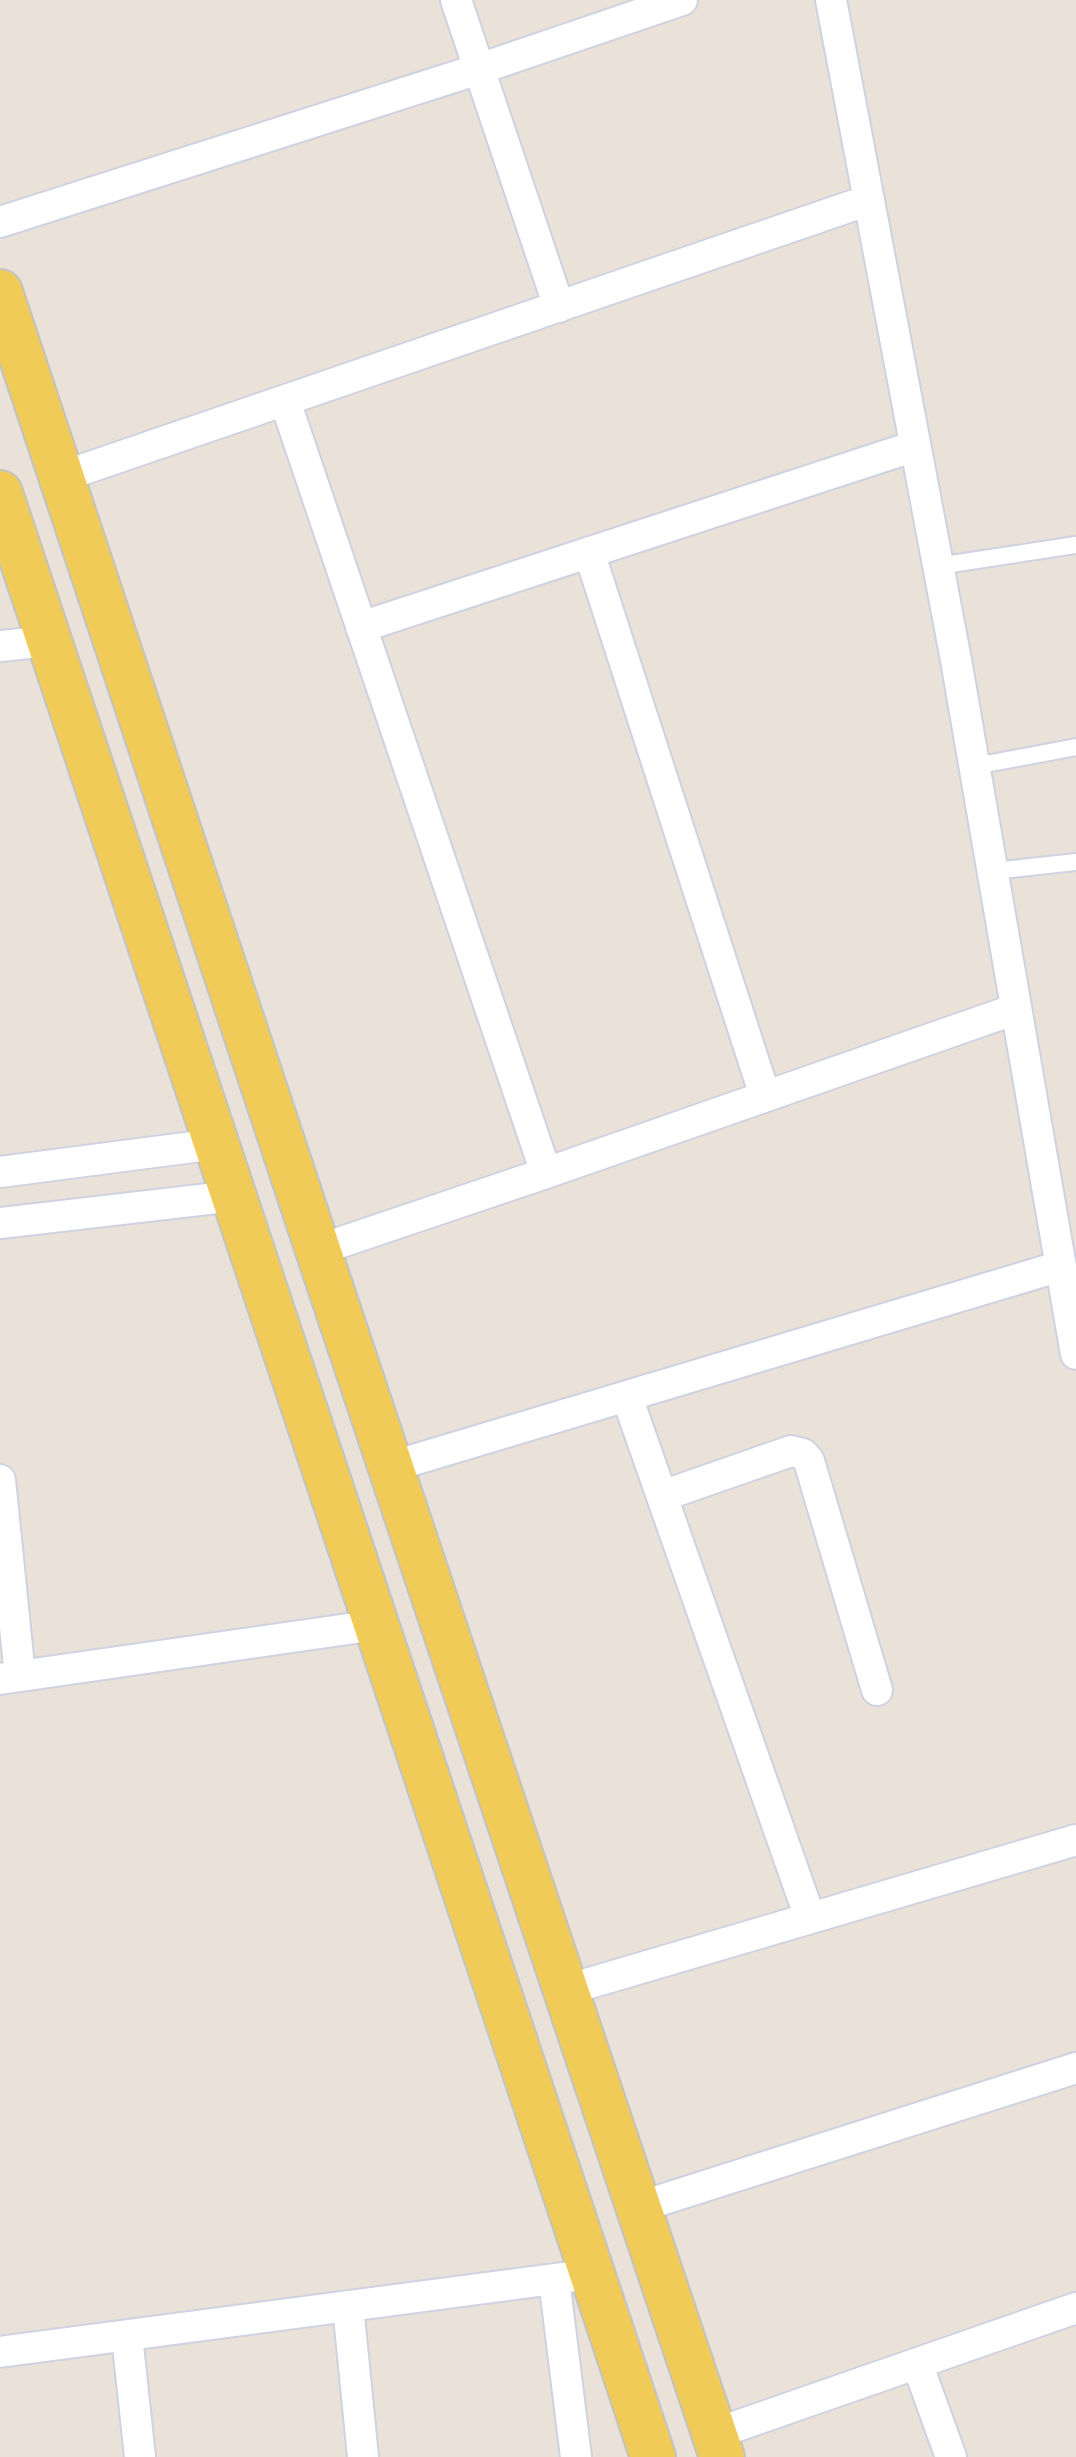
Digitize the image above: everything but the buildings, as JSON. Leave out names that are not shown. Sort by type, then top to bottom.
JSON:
[{"type":"main road","points":[[0,292],[718,2445]]},
{"type":"main road","points":[[0,493],[376,1625],[573,2277],[653,2457]]},
{"type":"street","points":[[456,0],[559,307]]},
{"type":"street","points":[[0,222],[479,69],[682,0]]},
{"type":"street","points":[[831,0],[975,766],[1076,1354]]},
{"type":"street","points":[[61,477],[869,200]]},
{"type":"street","points":[[285,401],[546,1173]]},
{"type":"street","points":[[361,627],[915,446]]},
{"type":"street","points":[[589,552],[765,1096]]},
{"type":"street","points":[[0,646],[49,641]]},
{"type":"street","points":[[318,1250],[1016,1009]]},
{"type":"street","points":[[0,1172],[216,1144]]},
{"type":"street","points":[[0,1223],[234,1196]]},
{"type":"street","points":[[390,1467],[1061,1266]]},
{"type":"street","points":[[627,1397],[810,1918]]},
{"type":"street","points":[[662,1496],[791,1451],[803,1454],[809,1461],[877,1690]]},
{"type":"street","points":[[0,1480],[10,1678],[376,1625]]},
{"type":"street","points":[[566,1990],[1076,1840]]},
{"type":"street","points":[[639,2207],[1076,2068]]},
{"type":"street","points":[[0,2352],[573,2277],[576,2457]]},
{"type":"street","points":[[348,2306],[363,2457]]},
{"type":"street","points":[[718,2445],[917,2363],[1076,2308]]},
{"type":"street","points":[[127,2336],[140,2457]]},
{"type":"street","points":[[917,2363],[951,2457]]},
{"type":"lane","points":[[938,566],[1076,545]]},
{"type":"lane","points":[[975,766],[1076,747]]},
{"type":"lane","points":[[993,871],[1076,862]]}]
